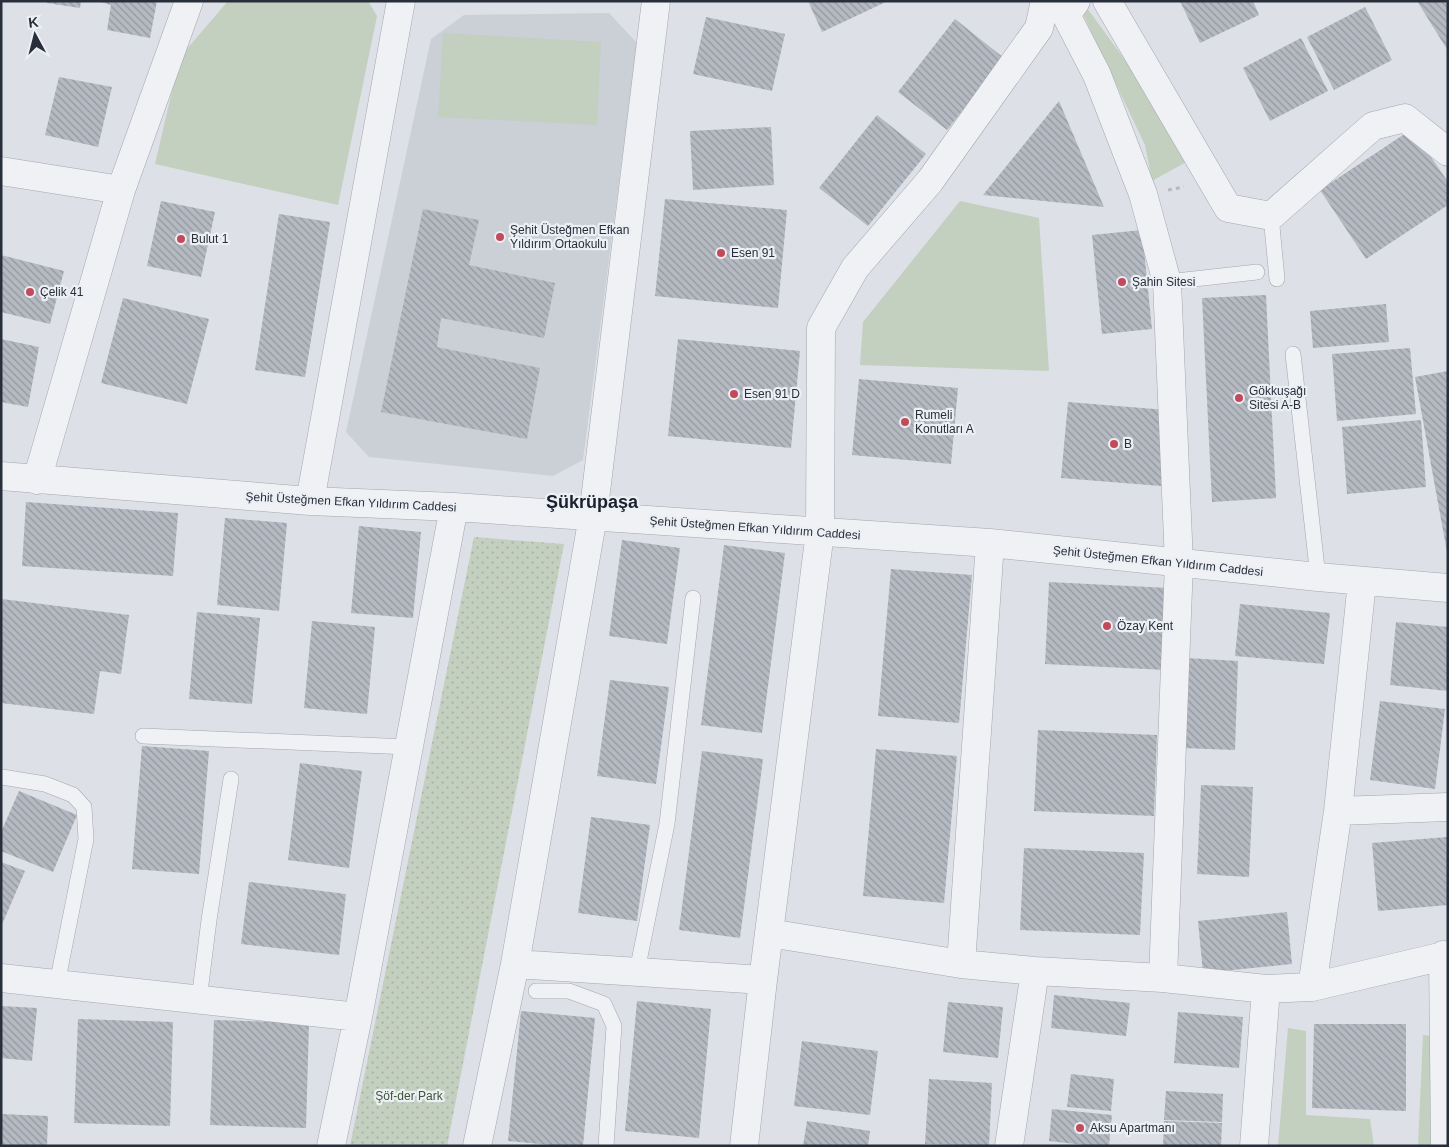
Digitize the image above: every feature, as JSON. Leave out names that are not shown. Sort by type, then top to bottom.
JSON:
[{"type":"street","points":[[37,480],[121,190],[189,1]]},
{"type":"street","points":[[310,501],[401,1]]},
{"type":"street","points":[[477,1146],[516,964],[593,516],[656,1]]},
{"type":"street","points":[[744,1146],[768,932],[820,532],[821,328],[855,268],[930,182],[1039,28],[1045,1]]},
{"type":"street","points":[[1076,1],[1066,15],[1097,75],[1143,194],[1167,282],[1179,563],[1163,978]]},
{"type":"street","points":[[1107,1],[1228,208],[1271,216],[1373,126],[1405,118],[1448,152]]},
{"type":"street","points":[[1,171],[121,190]]},
{"type":"street","name":"Şehit Üsteğmen Efkan Yıldırım Caddesi","points":[[1,476],[310,501],[454,507],[990,543],[1318,578],[1448,588]]},
{"type":"street","points":[[331,1146],[358,1017],[454,507]]},
{"type":"street","points":[[962,964],[990,543]]},
{"type":"street","points":[[1312,988],[1338,811],[1362,582]]},
{"type":"street","points":[[1338,811],[1448,807]]},
{"type":"street","points":[[768,932],[962,964],[1035,971],[1163,978],[1266,989],[1312,988],[1445,955],[1445,1146]]},
{"type":"street","points":[[516,964],[763,980]]},
{"type":"street","points":[[1009,1146],[1035,971]]},
{"type":"street","points":[[1,978],[358,1017]]},
{"type":"street","points":[[1254,1146],[1266,989]]},
{"type":"lane","points":[[1271,216],[1277,279]]},
{"type":"lane","points":[[1167,282],[1258,272]]},
{"type":"lane","points":[[1293,354],[1318,578]]},
{"type":"lane","points":[[638,972],[667,824],[693,598]]},
{"type":"lane","points":[[144,736],[409,747]]},
{"type":"lane","points":[[2,777],[45,784],[72,795],[84,807],[86,839],[57,984]]},
{"type":"lane","points":[[199,1000],[209,920],[231,778]]},
{"type":"lane","points":[[536,991],[569,991],[604,1004],[614,1026],[606,1146]]},
{"type":"path","points":[[1143,194],[1213,181]]},
{"type":"shaded area","name":"Şehit Üsteğmen Efkan Yıldırım Ortaokulu","points":[[609,13],[637,43],[583,460],[553,476],[369,457],[346,432],[431,39],[464,15]]},
{"type":"green space","points":[[228,1],[368,1],[377,16],[338,205],[155,164],[180,57]]},
{"type":"green space","points":[[1084,4],[1174,127],[1188,161],[1152,181],[1145,145],[1079,6]]},
{"type":"green space","points":[[443,33],[601,42],[597,125],[438,117]]},
{"type":"green space","points":[[960,201],[1039,218],[1049,371],[860,365],[863,322]]},
{"type":"green space","name":"Şöf-der Park","points":[[474,537],[564,544],[447,1146],[350,1146]]},
{"type":"green space","points":[[1288,1028],[1306,1031],[1306,1115],[1370,1119],[1374,1146],[1278,1146]]},
{"type":"green space","points":[[1423,1035],[1437,1037],[1434,1146],[1418,1146]]},
{"type":"building","points":[[48,1],[81,1],[80,8],[47,3]]},
{"type":"building","points":[[97,1],[157,1],[150,38],[107,30],[111,5]]},
{"type":"building","points":[[808,1],[888,1],[822,32]]},
{"type":"building","points":[[1180,1],[1253,1],[1259,15],[1200,43]]},
{"type":"building","points":[[1417,1],[1448,1],[1448,51],[1440,38]]},
{"type":"building","points":[[1365,7],[1392,60],[1334,90],[1307,37]]},
{"type":"building","points":[[706,17],[785,34],[772,91],[693,74]]},
{"type":"building","points":[[955,19],[1004,58],[947,130],[898,92]]},
{"type":"building","points":[[1301,38],[1328,91],[1270,121],[1243,68]]},
{"type":"building","points":[[59,77],[112,87],[98,147],[45,135]]},
{"type":"building","points":[[1059,101],[1104,207],[983,195]]},
{"type":"building","points":[[877,115],[926,154],[868,226],[819,188]]},
{"type":"building","points":[[771,127],[774,185],[693,190],[690,131]]},
{"type":"building","points":[[1412,129],[1448,182],[1448,205],[1366,259],[1320,190]]},
{"type":"building","name":"Esen 91","points":[[665,199],[787,210],[778,308],[655,296]]},
{"type":"building","name":"Bulut 1","points":[[161,201],[215,212],[201,277],[147,266]]},
{"type":"building","points":[[423,209],[479,220],[469,265],[555,283],[544,338],[441,318],[437,347],[540,368],[527,439],[381,412]]},
{"type":"building","points":[[279,214],[330,222],[305,377],[255,370]]},
{"type":"building","name":"Şahin Sitesi","points":[[1142,230],[1152,329],[1102,334],[1092,235]]},
{"type":"building","name":"Çelik 41","points":[[1,255],[64,271],[50,324],[1,312]]},
{"type":"building","name":"Gökkuşağı Sitesi A-B","points":[[1266,295],[1276,498],[1212,502],[1202,298]]},
{"type":"building","points":[[123,298],[209,319],[187,404],[101,383]]},
{"type":"building","points":[[1386,304],[1389,342],[1313,348],[1310,311]]},
{"type":"building","points":[[1,339],[39,347],[28,407],[1,402]]},
{"type":"building","name":"Esen 91 D","points":[[678,339],[800,351],[791,448],[668,436]]},
{"type":"building","points":[[1410,348],[1416,414],[1337,421],[1332,354]]},
{"type":"building","points":[[1448,371],[1448,552],[1447,552],[1415,377]]},
{"type":"building","name":"Rumeli Konutları A","points":[[859,379],[958,388],[951,464],[852,455]]},
{"type":"building","name":"B","points":[[1068,402],[1167,410],[1161,486],[1061,478]]},
{"type":"building","points":[[1421,420],[1426,487],[1347,494],[1342,427]]},
{"type":"building","points":[[26,502],[178,513],[173,576],[22,566]]},
{"type":"building","points":[[225,518],[287,523],[279,611],[217,605]]},
{"type":"building","points":[[359,526],[421,532],[413,618],[351,613]]},
{"type":"building","points":[[622,540],[680,548],[667,644],[609,636]]},
{"type":"building","points":[[724,545],[785,553],[762,733],[701,725]]},
{"type":"building","points":[[891,569],[972,575],[959,723],[878,716]]},
{"type":"building","name":"Özay Kent","points":[[1049,582],[1169,588],[1165,670],[1045,664]]},
{"type":"building","points":[[2,599],[129,615],[121,674],[100,671],[94,714],[1,703]]},
{"type":"building","points":[[1240,604],[1330,613],[1324,664],[1235,656]]},
{"type":"building","points":[[197,612],[260,618],[252,704],[189,699]]},
{"type":"building","points":[[312,621],[375,627],[367,714],[304,708]]},
{"type":"building","points":[[1396,622],[1448,627],[1448,691],[1390,685]]},
{"type":"building","points":[[1186,658],[1238,661],[1235,750],[1182,748]]},
{"type":"building","points":[[610,680],[669,687],[656,784],[597,776]]},
{"type":"building","points":[[1380,701],[1445,709],[1435,789],[1370,780]]},
{"type":"building","points":[[1038,730],[1157,735],[1154,816],[1034,811]]},
{"type":"building","points":[[142,746],[209,751],[199,874],[132,869]]},
{"type":"building","points":[[876,749],[957,756],[944,903],[863,896]]},
{"type":"building","points":[[702,751],[763,759],[740,938],[679,930]]},
{"type":"building","points":[[300,763],[362,771],[349,868],[288,860]]},
{"type":"building","points":[[1201,785],[1253,787],[1249,877],[1197,874]]},
{"type":"building","points":[[19,791],[77,815],[53,872],[1,851],[1,832]]},
{"type":"building","points":[[591,817],[650,825],[637,921],[578,913]]},
{"type":"building","points":[[1447,837],[1448,905],[1378,911],[1372,843]]},
{"type":"building","points":[[1024,848],[1144,853],[1140,935],[1020,930]]},
{"type":"building","points":[[1,862],[25,871],[1,927]]},
{"type":"building","points":[[249,882],[346,894],[339,955],[241,944]]},
{"type":"building","points":[[1287,912],[1292,964],[1203,973],[1198,921]]},
{"type":"building","points":[[1054,995],[1130,1003],[1126,1036],[1051,1028]]},
{"type":"building","points":[[637,1001],[711,1009],[699,1138],[625,1131]]},
{"type":"building","points":[[948,1002],[1003,1007],[998,1058],[943,1052]]},
{"type":"building","points":[[1,1006],[37,1008],[32,1061],[1,1058]]},
{"type":"building","points":[[521,1011],[595,1018],[583,1146],[508,1141]]},
{"type":"building","points":[[1178,1012],[1243,1017],[1239,1068],[1174,1063]]},
{"type":"building","points":[[78,1019],[173,1022],[170,1126],[74,1123]]},
{"type":"building","points":[[214,1020],[309,1023],[306,1128],[210,1125]]},
{"type":"building","points":[[1314,1024],[1406,1024],[1406,1111],[1312,1108]]},
{"type":"building","points":[[802,1041],[878,1051],[870,1115],[794,1106]]},
{"type":"building","points":[[1071,1074],[1114,1079],[1111,1111],[1067,1107]]},
{"type":"building","points":[[929,1079],[992,1083],[989,1146],[925,1144]]},
{"type":"building","points":[[1166,1091],[1223,1094],[1222,1122],[1164,1120]]},
{"type":"building","name":"Aksu Apartmanı","points":[[1052,1109],[1112,1115],[1109,1146],[1049,1141]]},
{"type":"building","points":[[1,1114],[48,1116],[47,1146],[1,1146]]},
{"type":"building","points":[[807,1121],[870,1131],[868,1146],[803,1146]]},
{"type":"building","points":[[1164,1121],[1222,1123],[1221,1146],[1163,1146]]},
{"type":"place","name":"Şehit Üsteğmen Efkan Yıldırım Ortaokulu","points":[[500,237]]},
{"type":"place","name":"Bulut 1","points":[[181,239]]},
{"type":"place","name":"Esen 91","points":[[721,253]]},
{"type":"place","name":"Şahin Sitesi","points":[[1122,282]]},
{"type":"place","name":"Çelik 41","points":[[30,292]]},
{"type":"place","name":"Esen 91 D","points":[[734,394]]},
{"type":"place","name":"Gökkuşağı Sitesi A-B","points":[[1239,398]]},
{"type":"place","name":"Rumeli Konutları A","points":[[905,422]]},
{"type":"place","name":"B","points":[[1114,444]]},
{"type":"place","name":"Özay Kent","points":[[1107,626]]},
{"type":"place","name":"Aksu Apartmanı","points":[[1080,1128]]},
{"type":"district","name":"Şükrüpaşa","points":[[592,502]]}]
